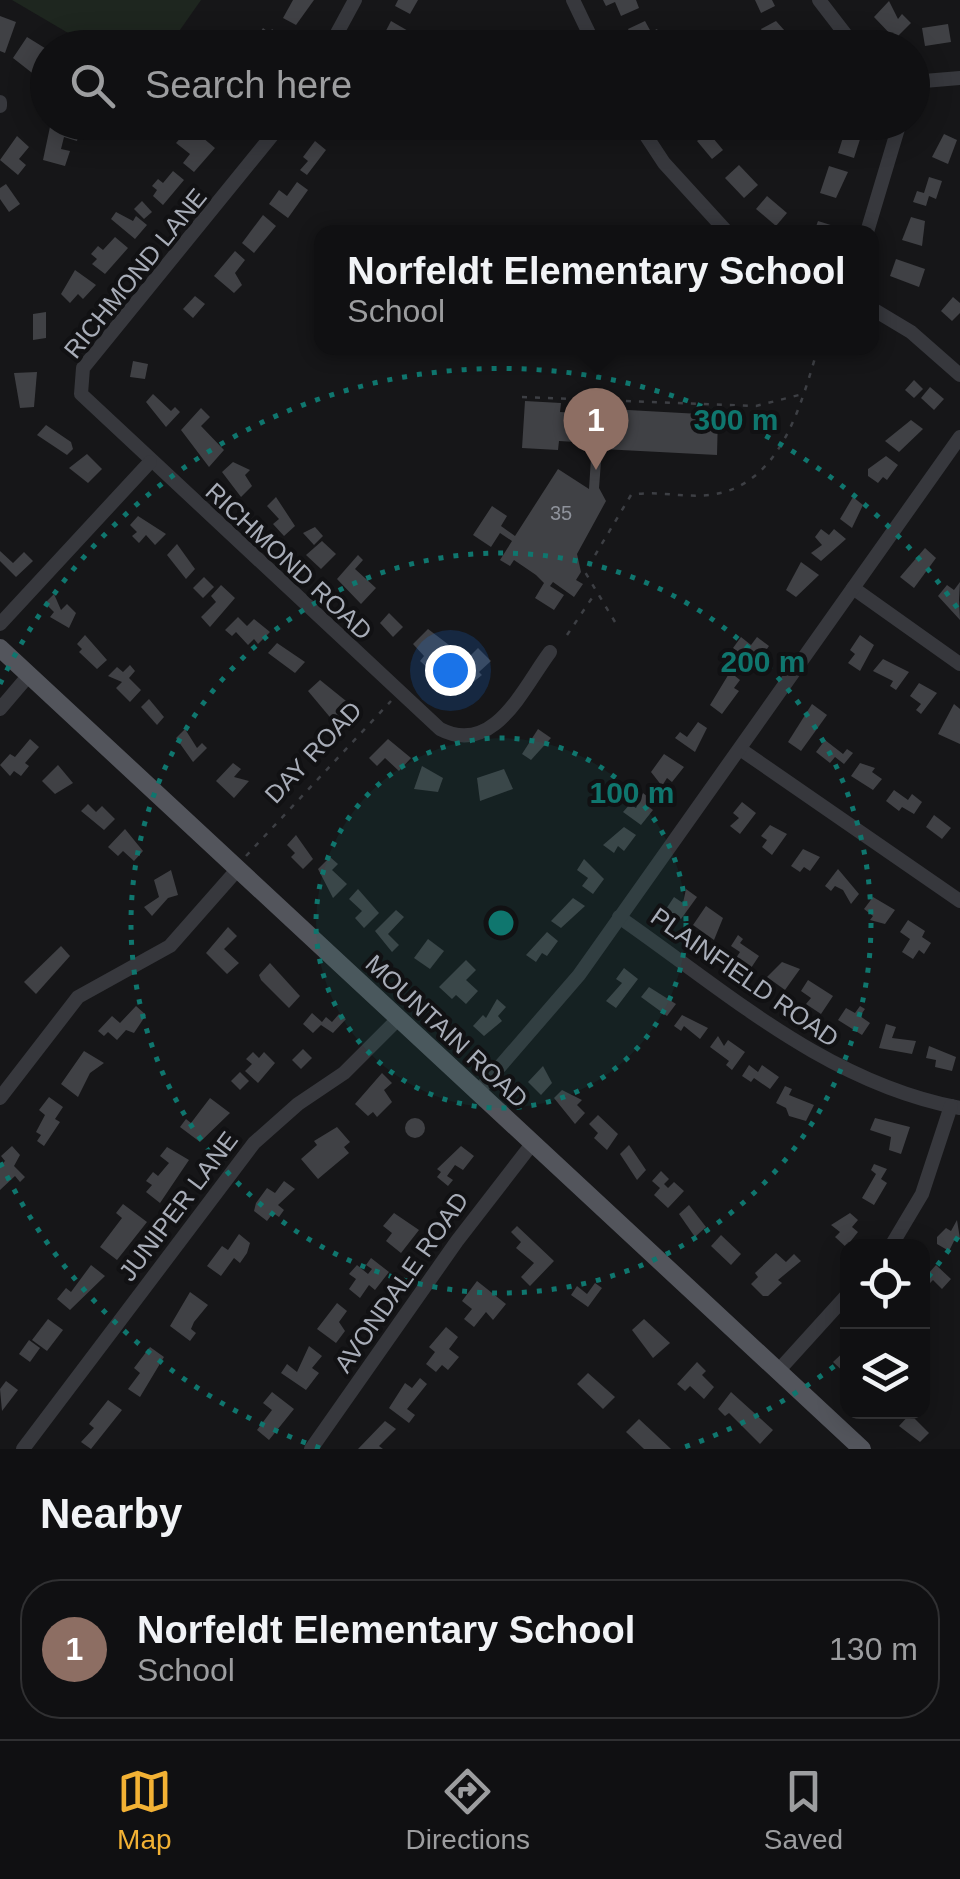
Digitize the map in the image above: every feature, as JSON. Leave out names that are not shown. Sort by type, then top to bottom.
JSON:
[{"type":"main road","name":"MOUNTAIN ROAD","points":[[0,648],[240,865],[398,1019],[862,1449]]},
{"type":"street","points":[[339,30],[355,0]]},
{"type":"street","points":[[572,0],[587,30]]},
{"type":"street","points":[[819,0],[842,30]]},
{"type":"street","points":[[930,83],[960,78]]},
{"type":"street","name":"RICHMOND LANE","points":[[150,462],[85,400],[80,374],[268,140]]},
{"type":"street","points":[[649,140],[721,225]]},
{"type":"street","points":[[868,225],[894,140]]},
{"type":"street","points":[[879,313],[911,332],[960,375]]},
{"type":"street","points":[[477,1093],[578,976],[960,436]]},
{"type":"street","points":[[0,624],[150,462]]},
{"type":"street","name":"RICHMOND ROAD","points":[[150,462],[398,693]]},
{"type":"street","points":[[853,588],[960,664]]},
{"type":"street","name":"DAY ROAD","points":[[398,693],[440,729],[456,736],[478,736],[501,720],[550,652]]},
{"type":"street","points":[[0,708],[28,675]]},
{"type":"street","points":[[740,749],[960,901]]},
{"type":"street","points":[[0,1098],[78,997],[170,946],[240,865]]},
{"type":"street","name":"PLAINFIELD ROAD","points":[[620,917],[816,1056],[892,1091],[956,1107]]},
{"type":"street","name":"JUNIPER LANE","points":[[23,1449],[254,1143],[298,1104],[344,1073],[398,1019]]},
{"type":"street","points":[[894,1239],[922,1194],[956,1107]]},
{"type":"street","name":"AVONDALE ROAD","points":[[311,1449],[456,1241],[532,1144]]},
{"type":"street","points":[[779,1370],[840,1303]]},
{"type":"path","points":[[615,622],[585,570],[631,495],[707,495],[742,482],[763,466],[787,438],[816,355]]},
{"type":"path","points":[[522,397],[756,406],[804,393]]},
{"type":"path","points":[[567,636],[596,593]]},
{"type":"path","name":"DAY ROAD","points":[[240,865],[398,693]]},
{"type":"shaded area","points":[[12,0],[201,0],[180,30],[63,30]]},
{"type":"building","points":[[293,0],[314,0],[296,25],[283,18]]},
{"type":"building","points":[[398,0],[418,0],[410,14],[395,6]]},
{"type":"building","points":[[603,0],[636,0],[639,8],[621,16],[615,2],[606,6]]},
{"type":"building","points":[[755,0],[772,0],[775,6],[761,13]]},
{"type":"building","points":[[889,1],[898,19],[902,14],[911,23],[904,30],[886,30],[874,17]]},
{"type":"building","points":[[0,16],[16,22],[5,53],[0,51]]},
{"type":"building","points":[[391,21],[407,30],[386,30]]},
{"type":"building","points":[[645,21],[650,30],[628,30]]},
{"type":"building","points":[[776,21],[784,30],[762,30]]},
{"type":"building","points":[[948,24],[951,42],[930,45],[930,30],[922,28]]},
{"type":"building","points":[[27,37],[30,39],[30,71],[13,58]]},
{"type":"building","points":[[944,134],[957,140],[948,164],[932,157]]},
{"type":"building","points":[[17,136],[29,147],[19,159],[26,165],[18,175],[0,160]]},
{"type":"building","points":[[47,140],[63,140],[61,149],[70,151],[65,166],[43,160]]},
{"type":"building","points":[[205,140],[215,148],[194,172],[183,163],[190,154],[176,143]]},
{"type":"building","points":[[715,140],[723,150],[712,159],[697,141]]},
{"type":"building","points":[[842,140],[860,140],[854,158],[838,153]]},
{"type":"building","points":[[315,141],[326,150],[307,175],[300,170],[308,161],[303,157]]},
{"type":"building","points":[[739,165],[758,185],[744,198],[725,178]]},
{"type":"building","points":[[829,166],[848,172],[836,198],[820,193]]},
{"type":"building","points":[[173,171],[184,180],[163,205],[153,196],[157,190],[152,186],[158,179],[163,183]]},
{"type":"building","points":[[929,177],[942,181],[936,199],[929,196],[926,206],[913,202],[917,191],[924,193]]},
{"type":"building","points":[[297,182],[308,190],[288,218],[269,204],[279,190],[287,196]]},
{"type":"building","points":[[6,184],[20,204],[9,212],[0,199],[0,188]]},
{"type":"building","points":[[767,196],[787,213],[775,225],[756,209]]},
{"type":"building","points":[[142,201],[152,212],[144,219],[134,209]]},
{"type":"building","points":[[116,212],[133,221],[136,216],[147,225],[135,239],[111,219]]},
{"type":"building","points":[[263,215],[276,226],[254,253],[242,243]]},
{"type":"building","points":[[911,217],[925,221],[922,246],[902,240]]},
{"type":"building","points":[[115,237],[128,248],[105,274],[92,264],[97,259],[91,254],[98,246],[103,250]]},
{"type":"building","points":[[235,251],[245,260],[235,273],[242,285],[234,293],[214,276]]},
{"type":"building","points":[[896,259],[925,269],[919,287],[890,276]]},
{"type":"building","points":[[75,270],[96,285],[83,299],[78,294],[70,303],[61,294]]},
{"type":"building","points":[[195,296],[205,304],[193,318],[183,309]]},
{"type":"building","points":[[953,297],[960,303],[960,313],[952,321],[941,311]]},
{"type":"building","points":[[46,312],[46,338],[33,340],[33,314]]},
{"type":"building","points":[[133,361],[148,364],[145,379],[130,377]]},
{"type":"building","points":[[37,372],[34,407],[20,408],[14,373]]},
{"type":"building","points":[[914,380],[923,389],[914,398],[905,390]]},
{"type":"building","points":[[930,387],[944,399],[934,410],[921,398]]},
{"type":"building","points":[[153,394],[171,411],[175,407],[180,412],[166,427],[146,402]]},
{"type":"building","points":[[525,401],[561,403],[560,412],[592,414],[592,408],[718,415],[717,455],[602,449],[599,488],[606,501],[577,554],[581,572],[576,580],[583,584],[574,597],[553,582],[550,586],[564,595],[554,610],[535,598],[544,583],[536,575],[514,560],[510,566],[500,560],[512,541],[500,533],[491,547],[473,535],[492,506],[507,516],[501,526],[515,536],[558,469],[589,489],[592,443],[559,441],[558,450],[522,448]]},
{"type":"building","points":[[201,408],[210,417],[201,426],[224,450],[209,467],[181,430]]},
{"type":"building","points":[[911,420],[923,429],[899,452],[885,441]]},
{"type":"building","points":[[46,425],[71,442],[73,449],[67,455],[37,435]]},
{"type":"building","points":[[87,454],[102,469],[88,483],[69,468]]},
{"type":"building","points":[[886,456],[898,465],[887,480],[883,477],[878,483],[868,476],[868,469]]},
{"type":"building","points":[[233,462],[250,470],[245,475],[252,486],[241,497],[222,472]]},
{"type":"building","points":[[276,497],[295,526],[284,536],[273,524],[279,519],[267,506]]},
{"type":"building","points":[[853,497],[863,505],[852,528],[840,519]]},
{"type":"building","points":[[138,516],[166,534],[155,545],[146,535],[139,543],[132,536],[137,532],[130,525]]},
{"type":"building","points":[[315,527],[323,536],[314,545],[303,533]]},
{"type":"building","points":[[821,529],[829,535],[834,529],[846,539],[821,561],[811,553],[822,545],[815,537]]},
{"type":"building","points":[[322,541],[336,554],[321,569],[306,555]]},
{"type":"building","points":[[177,544],[195,569],[186,579],[167,555]]},
{"type":"building","points":[[925,548],[936,558],[914,588],[900,577]]},
{"type":"building","points":[[0,551],[13,563],[24,552],[33,561],[16,577],[0,561]]},
{"type":"building","points":[[358,555],[363,560],[355,569],[376,588],[361,604],[337,579]]},
{"type":"building","points":[[801,562],[819,575],[796,597],[786,590]]},
{"type":"building","points":[[204,577],[214,587],[203,598],[193,588]]},
{"type":"building","points":[[960,582],[960,620],[938,596],[947,585],[954,590]]},
{"type":"building","points":[[221,585],[235,598],[210,627],[201,617],[216,602],[211,596]]},
{"type":"building","points":[[54,594],[61,610],[67,604],[76,613],[69,628],[50,617],[54,612],[45,603]]},
{"type":"building","points":[[389,613],[403,627],[393,637],[380,623]]},
{"type":"building","points":[[238,617],[247,626],[254,619],[270,632],[258,644],[254,639],[248,645],[236,632],[232,636],[225,630]]},
{"type":"building","points":[[428,629],[453,648],[430,670],[420,661],[424,656],[413,644]]},
{"type":"building","points":[[85,635],[107,660],[97,669],[79,652],[82,649],[77,644]]},
{"type":"building","points":[[860,635],[874,645],[860,671],[848,663],[855,654],[850,650]]},
{"type":"building","points":[[741,637],[751,645],[757,637],[769,646],[758,662],[753,658],[745,669],[735,662],[740,654],[733,648]]},
{"type":"building","points":[[277,643],[305,662],[295,673],[268,653]]},
{"type":"building","points":[[478,648],[491,661],[479,672],[482,675],[456,696],[443,683]]},
{"type":"building","points":[[883,659],[909,672],[896,690],[890,686],[893,681],[873,671]]},
{"type":"building","points":[[130,665],[135,671],[129,678],[141,690],[130,702],[116,688],[122,682],[108,676],[117,667],[123,672]]},
{"type":"building","points":[[730,672],[740,680],[734,688],[739,691],[722,714],[710,705]]},
{"type":"building","points":[[320,680],[351,705],[334,722],[308,691]]},
{"type":"building","points":[[919,683],[937,693],[921,714],[916,710],[921,704],[910,696]]},
{"type":"building","points":[[149,699],[164,717],[157,725],[141,707]]},
{"type":"building","points":[[812,704],[827,715],[801,751],[788,742]]},
{"type":"building","points":[[954,704],[960,709],[960,744],[938,734]]},
{"type":"building","points":[[698,722],[707,728],[695,752],[675,738],[680,732],[687,737]]},
{"type":"building","points":[[185,729],[197,748],[202,743],[207,748],[193,762],[176,738]]},
{"type":"building","points":[[538,729],[551,738],[531,760],[522,754]]},
{"type":"building","points":[[30,739],[39,747],[25,763],[29,766],[21,776],[14,771],[10,776],[0,765],[10,754],[15,757]]},
{"type":"building","points":[[388,739],[411,758],[399,771],[385,758],[377,766],[369,758]]},
{"type":"building","points":[[825,740],[843,754],[847,749],[853,753],[844,764],[835,757],[830,763],[816,752]]},
{"type":"building","points":[[664,754],[684,767],[672,782],[667,778],[662,786],[651,772]]},
{"type":"building","points":[[233,763],[241,769],[234,777],[249,781],[234,798],[216,781]]},
{"type":"building","points":[[860,763],[875,768],[872,772],[882,779],[873,790],[851,776]]},
{"type":"building","points":[[58,765],[73,783],[55,794],[42,781]]},
{"type":"building","points":[[422,766],[443,778],[438,792],[414,789]]},
{"type":"building","points":[[504,769],[513,789],[480,801],[477,778]]},
{"type":"building","points":[[894,790],[908,800],[912,794],[922,802],[914,814],[902,807],[899,811],[886,801]]},
{"type":"building","points":[[643,793],[653,801],[649,807],[653,810],[641,825],[623,812],[630,804],[636,808]]},
{"type":"building","points":[[742,802],[756,813],[740,834],[730,826],[739,818],[733,813]]},
{"type":"building","points":[[88,804],[96,812],[102,806],[115,819],[104,830],[81,811]]},
{"type":"building","points":[[934,815],[951,828],[942,839],[926,827]]},
{"type":"building","points":[[770,825],[787,834],[772,855],[762,847],[767,840],[761,836]]},
{"type":"building","points":[[624,827],[636,835],[624,851],[618,846],[614,853],[603,845]]},
{"type":"building","points":[[125,829],[143,851],[134,861],[123,851],[118,856],[108,847]]},
{"type":"building","points":[[296,835],[313,859],[303,869],[291,857],[295,853],[287,845]]},
{"type":"building","points":[[803,849],[820,857],[810,871],[804,867],[800,872],[791,866]]},
{"type":"building","points":[[330,857],[338,864],[332,870],[347,884],[333,898],[318,869]]},
{"type":"building","points":[[584,859],[604,879],[593,894],[582,886],[588,878],[577,870]]},
{"type":"building","points":[[838,869],[859,894],[851,904],[843,890],[835,886],[831,891],[825,886]]},
{"type":"building","points":[[171,870],[178,895],[168,898],[152,916],[144,907],[159,897],[154,880]]},
{"type":"building","points":[[358,889],[379,913],[364,928],[355,918],[362,911],[349,899]]},
{"type":"building","points":[[686,889],[697,897],[681,919],[666,909],[674,897],[683,903]]},
{"type":"building","points":[[873,897],[895,910],[885,924],[870,920],[873,916],[864,909]]},
{"type":"building","points":[[573,898],[585,906],[561,928],[551,921]]},
{"type":"building","points":[[706,906],[723,918],[714,940],[693,925]]},
{"type":"building","points":[[396,910],[404,917],[388,934],[399,945],[392,952],[375,931]]},
{"type":"building","points":[[908,920],[925,931],[922,937],[931,943],[924,954],[919,950],[913,959],[902,952],[910,939],[900,932]]},
{"type":"building","points":[[228,927],[237,936],[224,949],[239,963],[227,974],[206,953]]},
{"type":"building","points":[[547,932],[558,941],[547,956],[542,953],[536,962],[526,955]]},
{"type":"building","points":[[738,935],[743,939],[740,943],[759,956],[751,968],[736,958],[740,952],[731,946]]},
{"type":"building","points":[[428,939],[444,951],[430,969],[414,958]]},
{"type":"building","points":[[61,946],[70,956],[36,994],[24,982]]},
{"type":"building","points":[[466,960],[476,970],[466,980],[478,991],[466,1004],[456,995],[452,999],[439,987]]},
{"type":"building","points":[[782,962],[800,969],[785,990],[767,977]]},
{"type":"building","points":[[270,963],[300,996],[289,1008],[261,980],[259,975]]},
{"type":"building","points":[[624,968],[638,979],[616,1008],[606,1001],[622,983],[616,979]]},
{"type":"building","points":[[808,980],[833,996],[821,1014],[806,1004],[811,998],[801,991]]},
{"type":"building","points":[[649,987],[676,1004],[667,1016],[641,997]]},
{"type":"building","points":[[497,999],[506,1007],[498,1016],[502,1021],[484,1036],[473,1026],[483,1015],[486,1018]]},
{"type":"building","points":[[136,1006],[146,1015],[134,1033],[126,1030],[117,1040],[108,1032],[104,1036],[98,1031],[112,1016],[120,1023]]},
{"type":"building","points":[[860,1006],[865,1009],[860,1016],[870,1023],[862,1035],[838,1020],[846,1008],[855,1013]]},
{"type":"building","points":[[312,1013],[322,1022],[326,1017],[332,1022],[339,1014],[346,1019],[333,1033],[321,1025],[313,1033],[303,1024]]},
{"type":"building","points":[[682,1015],[708,1028],[700,1039],[684,1026],[681,1031],[674,1026]]},
{"type":"building","points":[[886,1024],[896,1027],[892,1038],[916,1041],[912,1054],[879,1048]]},
{"type":"building","points":[[718,1036],[724,1046],[728,1040],[745,1052],[732,1070],[726,1065],[729,1061],[710,1047]]},
{"type":"building","points":[[929,1046],[956,1057],[952,1071],[935,1067],[936,1060],[926,1058]]},
{"type":"building","points":[[303,1049],[312,1058],[301,1069],[292,1060]]},
{"type":"building","points":[[84,1051],[104,1063],[90,1073],[78,1097],[61,1084]]},
{"type":"building","points":[[253,1052],[259,1058],[264,1052],[275,1063],[258,1083],[245,1071],[252,1064],[246,1059]]},
{"type":"building","points":[[749,1065],[758,1072],[762,1065],[779,1077],[770,1089],[754,1078],[751,1082],[742,1076]]},
{"type":"building","points":[[543,1066],[552,1083],[541,1095],[528,1082]]},
{"type":"building","points":[[240,1072],[249,1081],[240,1090],[231,1081]]},
{"type":"building","points":[[382,1073],[392,1083],[384,1090],[392,1102],[377,1117],[373,1112],[368,1116],[355,1104]]},
{"type":"building","points":[[785,1086],[792,1089],[789,1095],[814,1105],[806,1121],[789,1116],[786,1108],[776,1103]]},
{"type":"building","points":[[562,1090],[582,1100],[577,1105],[585,1113],[575,1124],[554,1098]]},
{"type":"building","points":[[49,1097],[63,1107],[55,1119],[60,1122],[44,1146],[37,1141],[41,1135],[36,1132],[45,1115],[39,1110]]},
{"type":"building","points":[[210,1098],[230,1113],[200,1142],[180,1127],[186,1119],[191,1123]]},
{"type":"building","points":[[598,1115],[618,1134],[607,1150],[594,1138],[598,1133],[589,1124]]},
{"type":"building","points":[[415,1118],[425,1128],[415,1138],[405,1128]]},
{"type":"building","points":[[875,1118],[910,1127],[901,1154],[889,1150],[891,1137],[870,1130]]},
{"type":"building","points":[[337,1127],[350,1142],[344,1147],[349,1153],[318,1179],[301,1159],[317,1145],[314,1141]]},
{"type":"building","points":[[629,1145],[646,1170],[637,1180],[620,1154]]},
{"type":"building","points":[[12,1146],[20,1155],[14,1166],[25,1177],[20,1182],[15,1176],[0,1190],[0,1166],[5,1161],[1,1156]]},
{"type":"building","points":[[461,1146],[474,1156],[463,1170],[455,1165],[447,1176],[453,1180],[448,1186],[437,1177],[441,1172],[437,1169]]},
{"type":"building","points":[[167,1147],[189,1160],[160,1203],[146,1192],[152,1185],[146,1181],[153,1172],[158,1176],[169,1163],[160,1156]]},
{"type":"building","points":[[874,1164],[887,1169],[881,1179],[887,1183],[874,1205],[862,1198],[876,1174],[871,1170]]},
{"type":"building","points":[[661,1171],[669,1179],[664,1184],[668,1188],[674,1182],[684,1191],[668,1208],[654,1195],[660,1188],[652,1181]]},
{"type":"building","points":[[284,1181],[295,1189],[278,1205],[284,1210],[279,1217],[273,1213],[267,1221],[254,1211],[256,1203],[267,1188],[275,1193]]},
{"type":"building","points":[[123,1204],[147,1222],[117,1260],[100,1247],[122,1218],[116,1213]]},
{"type":"building","points":[[689,1205],[706,1227],[695,1237],[679,1214]]},
{"type":"building","points":[[394,1213],[419,1230],[401,1253],[386,1241],[392,1233],[383,1226]]},
{"type":"building","points":[[850,1213],[858,1220],[852,1227],[858,1232],[852,1239],[840,1242],[835,1237],[840,1232],[831,1225]]},
{"type":"building","points":[[957,1220],[960,1239],[956,1237],[949,1251],[937,1244],[937,1237],[946,1228],[951,1231]]},
{"type":"building","points":[[517,1226],[554,1261],[530,1286],[521,1277],[534,1263],[516,1248],[521,1242],[511,1232]]},
{"type":"building","points":[[239,1234],[250,1243],[247,1253],[240,1263],[234,1258],[221,1276],[207,1266],[222,1246],[228,1250]]},
{"type":"building","points":[[721,1235],[741,1254],[731,1265],[711,1246]]},
{"type":"building","points":[[776,1253],[786,1262],[794,1254],[801,1261],[778,1280],[782,1283],[768,1296],[763,1296],[751,1284],[758,1277],[755,1273]]},
{"type":"building","points":[[371,1258],[389,1272],[375,1290],[369,1285],[360,1298],[349,1289],[356,1279],[349,1274],[357,1265],[368,1274],[372,1269],[366,1265]]},
{"type":"building","points":[[91,1265],[105,1276],[70,1310],[57,1299],[66,1288],[71,1292]]},
{"type":"building","points":[[936,1265],[951,1279],[942,1289],[933,1280],[930,1283],[930,1272]]},
{"type":"building","points":[[477,1281],[506,1304],[493,1320],[486,1312],[474,1327],[464,1319],[472,1309],[462,1301]]},
{"type":"building","points":[[595,1283],[602,1288],[588,1307],[571,1295],[577,1286],[587,1294]]},
{"type":"building","points":[[190,1292],[208,1305],[194,1322],[191,1329],[196,1333],[190,1341],[170,1326]]},
{"type":"building","points":[[337,1303],[347,1311],[339,1322],[345,1331],[336,1343],[317,1329]]},
{"type":"building","points":[[48,1319],[63,1330],[47,1351],[32,1340]]},
{"type":"building","points":[[644,1319],[670,1343],[653,1358],[632,1330]]},
{"type":"building","points":[[446,1327],[458,1337],[449,1349],[459,1357],[448,1370],[442,1365],[436,1372],[426,1364],[435,1352],[429,1347]]},
{"type":"building","points":[[29,1340],[40,1348],[30,1362],[19,1354]]},
{"type":"building","points":[[309,1346],[322,1356],[312,1368],[319,1373],[306,1390],[281,1373],[287,1364],[297,1372]]},
{"type":"building","points":[[150,1347],[164,1357],[140,1397],[128,1389],[140,1373],[134,1368]]},
{"type":"building","points":[[697,1362],[706,1371],[702,1375],[714,1387],[704,1399],[690,1386],[685,1391],[677,1384]]},
{"type":"building","points":[[588,1373],[615,1397],[603,1409],[577,1384]]},
{"type":"building","points":[[420,1378],[427,1384],[407,1409],[415,1415],[409,1423],[389,1408],[405,1383],[412,1388]]},
{"type":"building","points":[[6,1381],[18,1390],[2,1411],[0,1389]]},
{"type":"building","points":[[272,1392],[294,1409],[269,1440],[257,1430],[272,1410],[263,1403]]},
{"type":"building","points":[[731,1392],[773,1430],[760,1444],[729,1413],[725,1416],[718,1409]]},
{"type":"building","points":[[108,1400],[122,1410],[91,1449],[81,1442],[94,1428],[89,1424]]},
{"type":"building","points":[[639,1419],[671,1449],[644,1449],[626,1432]]},
{"type":"building","points":[[905,1419],[915,1419],[929,1433],[920,1442],[899,1426]]},
{"type":"building","points":[[385,1421],[396,1429],[379,1446],[383,1449],[358,1449]]},
{"type":"place","name":"Norfeldt Elementary School","points":[[596,470]]}]
